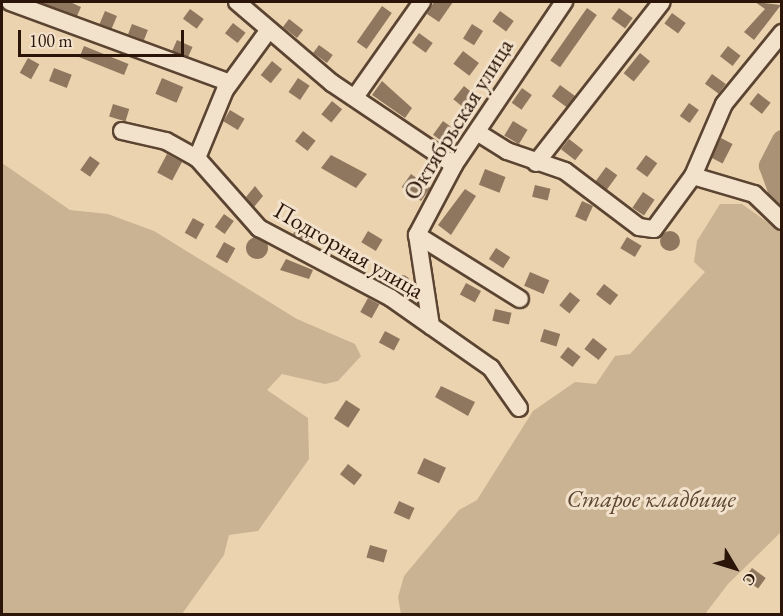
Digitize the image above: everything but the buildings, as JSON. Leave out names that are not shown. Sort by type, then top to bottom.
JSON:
[{"type":"street","points":[[10,2],[230,83]]},
{"type":"street","points":[[237,2],[268,31],[355,97],[454,165]]},
{"type":"street","points":[[355,97],[422,2]]},
{"type":"street","name":"Октябрьская улица","points":[[431,326],[417,235],[454,165],[480,134],[564,2]]},
{"type":"street","points":[[536,163],[662,2]]},
{"type":"street","points":[[197,158],[230,83],[268,31]]},
{"type":"street","points":[[480,134],[536,163],[566,171],[639,227],[654,229],[693,176],[724,104],[782,33]]},
{"type":"street","name":"Подгорная улица","points":[[122,131],[166,141],[197,158],[259,228],[391,298],[431,326]]},
{"type":"street","points":[[693,176],[754,194],[782,221]]},
{"type":"street","points":[[417,235],[520,299]]},
{"type":"street","points":[[431,326],[491,368],[519,408]]},
{"type":"green space","points":[[2,163],[70,210],[108,214],[154,231],[297,319],[355,344],[361,356],[338,381],[325,384],[282,374],[267,390],[308,418],[309,459],[258,531],[229,535],[224,555],[182,614],[2,614]]},
{"type":"green space","name":"Старое кладбище","points":[[720,204],[742,204],[781,232],[781,532],[728,584],[705,614],[401,614],[398,597],[404,576],[459,510],[477,500],[533,411],[575,382],[596,384],[615,356],[630,354],[705,272],[694,262],[697,241]]},
{"type":"waterway","points":[[782,140],[769,166],[782,201]]}]
